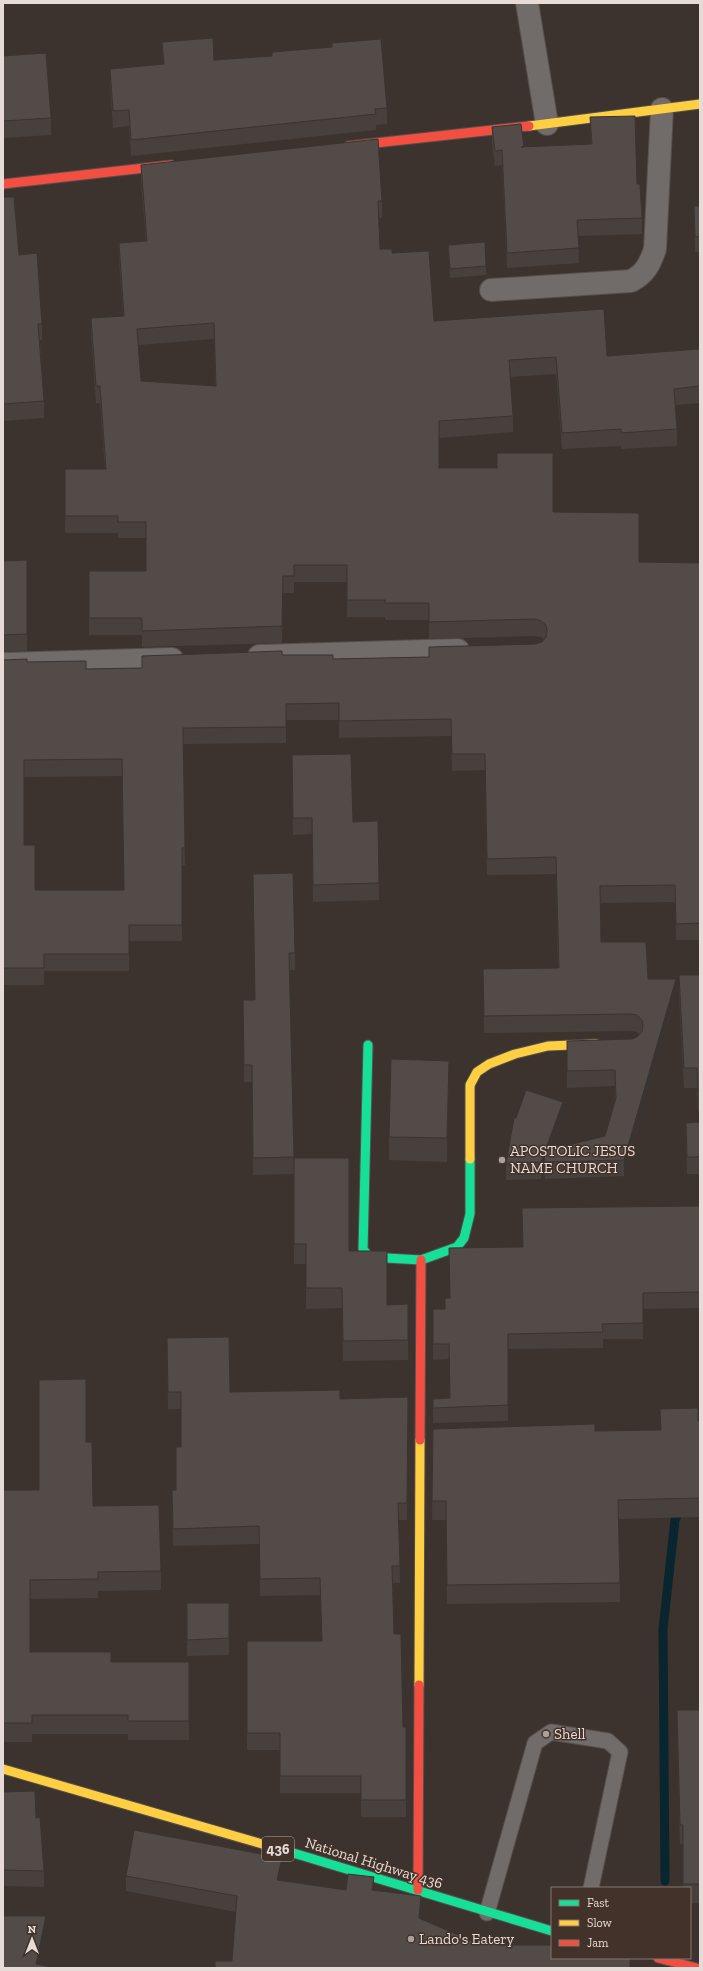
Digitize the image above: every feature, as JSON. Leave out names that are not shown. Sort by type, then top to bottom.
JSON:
[{"type":"street","points":[[527,3],[547,124]]},
{"type":"street","points":[[342,147],[547,124],[700,104]]},
{"type":"street","points":[[491,290],[631,282],[640,277],[649,265],[655,249],[662,109]]},
{"type":"street","points":[[3,184],[184,164]]},
{"type":"street","points":[[241,657],[480,649]]},
{"type":"street","points":[[3,664],[194,658]]},
{"type":"street","points":[[368,1045],[363,1249],[369,1256],[381,1259],[421,1260],[457,1247],[464,1238],[470,1214],[470,1085],[477,1072],[489,1064],[515,1054],[548,1046],[608,1044]]},
{"type":"street","points":[[418,1890],[421,1260]]},
{"type":"street","points":[[421,1436],[444,1435]]},
{"type":"street","name":"National Highway 436","points":[[3,1769],[418,1890],[487,1913],[551,1931]]},
{"type":"street","points":[[662,1959],[697,1968]]},
{"type":"lane","points":[[487,1913],[535,1743],[551,1732],[608,1741],[620,1752],[591,1887]]},
{"type":"building","points":[[213,38],[214,60],[272,56],[272,52],[332,47],[332,43],[381,39],[387,108],[375,109],[376,114],[131,140],[129,110],[113,111],[110,69],[164,64],[162,42]]},
{"type":"building","points":[[46,53],[51,118],[3,121],[3,56]]},
{"type":"building","points":[[635,116],[637,184],[640,184],[642,218],[577,220],[579,248],[507,253],[502,150],[495,151],[492,127],[521,124],[524,147],[592,144],[590,117]]},
{"type":"building","points":[[378,139],[382,201],[378,201],[380,249],[392,249],[392,253],[429,251],[434,321],[604,309],[607,356],[700,349],[700,386],[674,389],[677,429],[621,433],[621,429],[562,433],[556,357],[509,360],[513,416],[439,421],[439,468],[497,468],[497,453],[553,453],[553,512],[639,513],[639,562],[700,563],[700,923],[676,924],[675,885],[600,886],[601,942],[646,942],[648,979],[676,979],[624,1160],[545,1162],[544,1155],[541,1162],[506,1164],[514,1118],[516,1118],[526,1090],[563,1102],[545,1151],[605,1136],[616,1098],[615,1070],[567,1071],[567,1041],[632,1039],[637,1037],[642,1032],[643,1025],[642,1020],[637,1015],[631,1014],[484,1016],[483,969],[559,968],[556,857],[487,859],[485,754],[452,754],[451,719],[339,721],[339,703],[286,704],[286,727],[183,728],[185,848],[182,848],[182,925],[129,925],[129,954],[44,954],[44,968],[3,968],[3,660],[27,659],[27,662],[86,661],[86,669],[142,668],[142,656],[282,651],[282,655],[333,655],[333,659],[429,657],[429,647],[535,644],[542,642],[546,637],[546,625],[535,619],[429,622],[429,603],[385,603],[385,600],[347,600],[347,565],[294,565],[294,576],[283,576],[282,626],[142,631],[142,618],[89,618],[89,571],[146,571],[146,522],[118,522],[118,516],[65,516],[65,469],[106,469],[100,386],[96,386],[91,318],[124,316],[119,243],[147,241],[141,165]],"holes":[[[214,323],[216,386],[141,381],[137,329]],[[122,759],[124,890],[35,890],[35,845],[24,845],[24,760]]]},
{"type":"building","points":[[3,197],[14,197],[19,255],[37,253],[42,324],[38,324],[44,401],[3,404]]},
{"type":"building","points":[[694,206],[700,206],[700,237],[695,237]]},
{"type":"building","points":[[485,242],[486,266],[450,269],[448,245]]},
{"type":"building","points":[[27,560],[27,634],[3,635],[3,561]]},
{"type":"building","points":[[351,754],[353,822],[378,821],[379,883],[313,885],[312,818],[293,818],[292,755]]},
{"type":"building","points":[[293,873],[295,953],[289,953],[294,1157],[253,1158],[252,1065],[244,1065],[243,1000],[255,1000],[253,874]]},
{"type":"building","points":[[679,975],[700,975],[700,1091],[698,1091],[697,1068],[684,1068]]},
{"type":"building","points":[[391,1059],[449,1061],[447,1138],[389,1137]]},
{"type":"building","points":[[700,1122],[700,1157],[687,1157],[686,1123]]},
{"type":"building","points":[[294,1158],[349,1158],[349,1251],[387,1251],[387,1305],[408,1304],[408,1340],[343,1341],[342,1288],[306,1288],[306,1244],[294,1244]]},
{"type":"building","points":[[700,1206],[700,1292],[643,1293],[643,1323],[602,1324],[603,1332],[508,1334],[508,1405],[433,1408],[433,1399],[450,1398],[449,1344],[433,1344],[433,1309],[445,1309],[445,1298],[450,1298],[449,1248],[523,1247],[522,1208]]},
{"type":"building","points":[[229,1337],[230,1392],[340,1390],[340,1399],[408,1397],[407,1503],[398,1503],[400,1566],[392,1566],[394,1634],[401,1634],[403,1727],[406,1727],[406,1800],[361,1800],[361,1776],[280,1776],[280,1733],[247,1733],[247,1641],[322,1641],[320,1578],[260,1579],[259,1526],[173,1529],[172,1490],[176,1490],[176,1447],[181,1447],[181,1392],[168,1392],[167,1338]]},
{"type":"building","points":[[86,1379],[86,1442],[92,1442],[93,1506],[159,1505],[161,1571],[98,1572],[98,1579],[30,1580],[30,1652],[111,1652],[111,1662],[189,1662],[189,1721],[128,1721],[128,1715],[32,1715],[32,1723],[3,1723],[3,1490],[39,1490],[39,1380]]},
{"type":"building","points":[[698,1408],[698,1421],[700,1421],[700,1498],[618,1500],[620,1583],[447,1585],[446,1501],[432,1501],[433,1429],[595,1424],[595,1431],[661,1430],[660,1409]]},
{"type":"building","points":[[187,1603],[229,1603],[229,1638],[187,1640]]},
{"type":"building","points":[[677,1710],[700,1710],[700,1884],[683,1884],[683,1825],[680,1825]]},
{"type":"building","points":[[35,1791],[36,1818],[40,1817],[44,1871],[3,1870],[3,1792]]},
{"type":"building","points":[[134,1830],[282,1858],[277,1880],[346,1890],[348,1874],[374,1877],[372,1890],[421,1896],[419,1918],[481,1945],[484,1939],[499,1945],[551,1945],[551,1959],[630,1959],[630,1968],[215,1968],[215,1961],[232,1961],[237,1896],[126,1876]]},
{"type":"building","points":[[3,1916],[46,1916],[36,1964],[56,1968],[3,1968]]},
{"type":"waterway","points":[[665,1881],[663,1629],[675,1520],[681,1508]]},
{"type":"traffic: fast","points":[[368,1045],[363,1249],[369,1257],[421,1260],[457,1247],[464,1238],[470,1214],[470,1159]]},
{"type":"traffic: fast","points":[[290,1852],[551,1931]]},
{"type":"traffic: slow","points":[[529,126],[700,104]]},
{"type":"traffic: slow","points":[[470,1159],[470,1085],[477,1072],[489,1064],[515,1054],[548,1046],[596,1044]]},
{"type":"traffic: slow","points":[[419,1685],[420,1440]]},
{"type":"traffic: slow","points":[[3,1769],[290,1852]]},
{"type":"traffic: jam","points":[[348,146],[529,126]]},
{"type":"traffic: jam","points":[[3,184],[171,165]]},
{"type":"traffic: jam","points":[[420,1440],[421,1260]]},
{"type":"traffic: jam","points":[[418,1890],[419,1685]]},
{"type":"traffic: jam","points":[[662,1959],[697,1968]]},
{"type":"place","name":"APOSTOLIC JESUS NAME CHURCH","points":[[502,1160]]},
{"type":"place","name":"Shell","points":[[546,1734]]},
{"type":"place","name":"Lando's Eatery","points":[[411,1939]]}]
